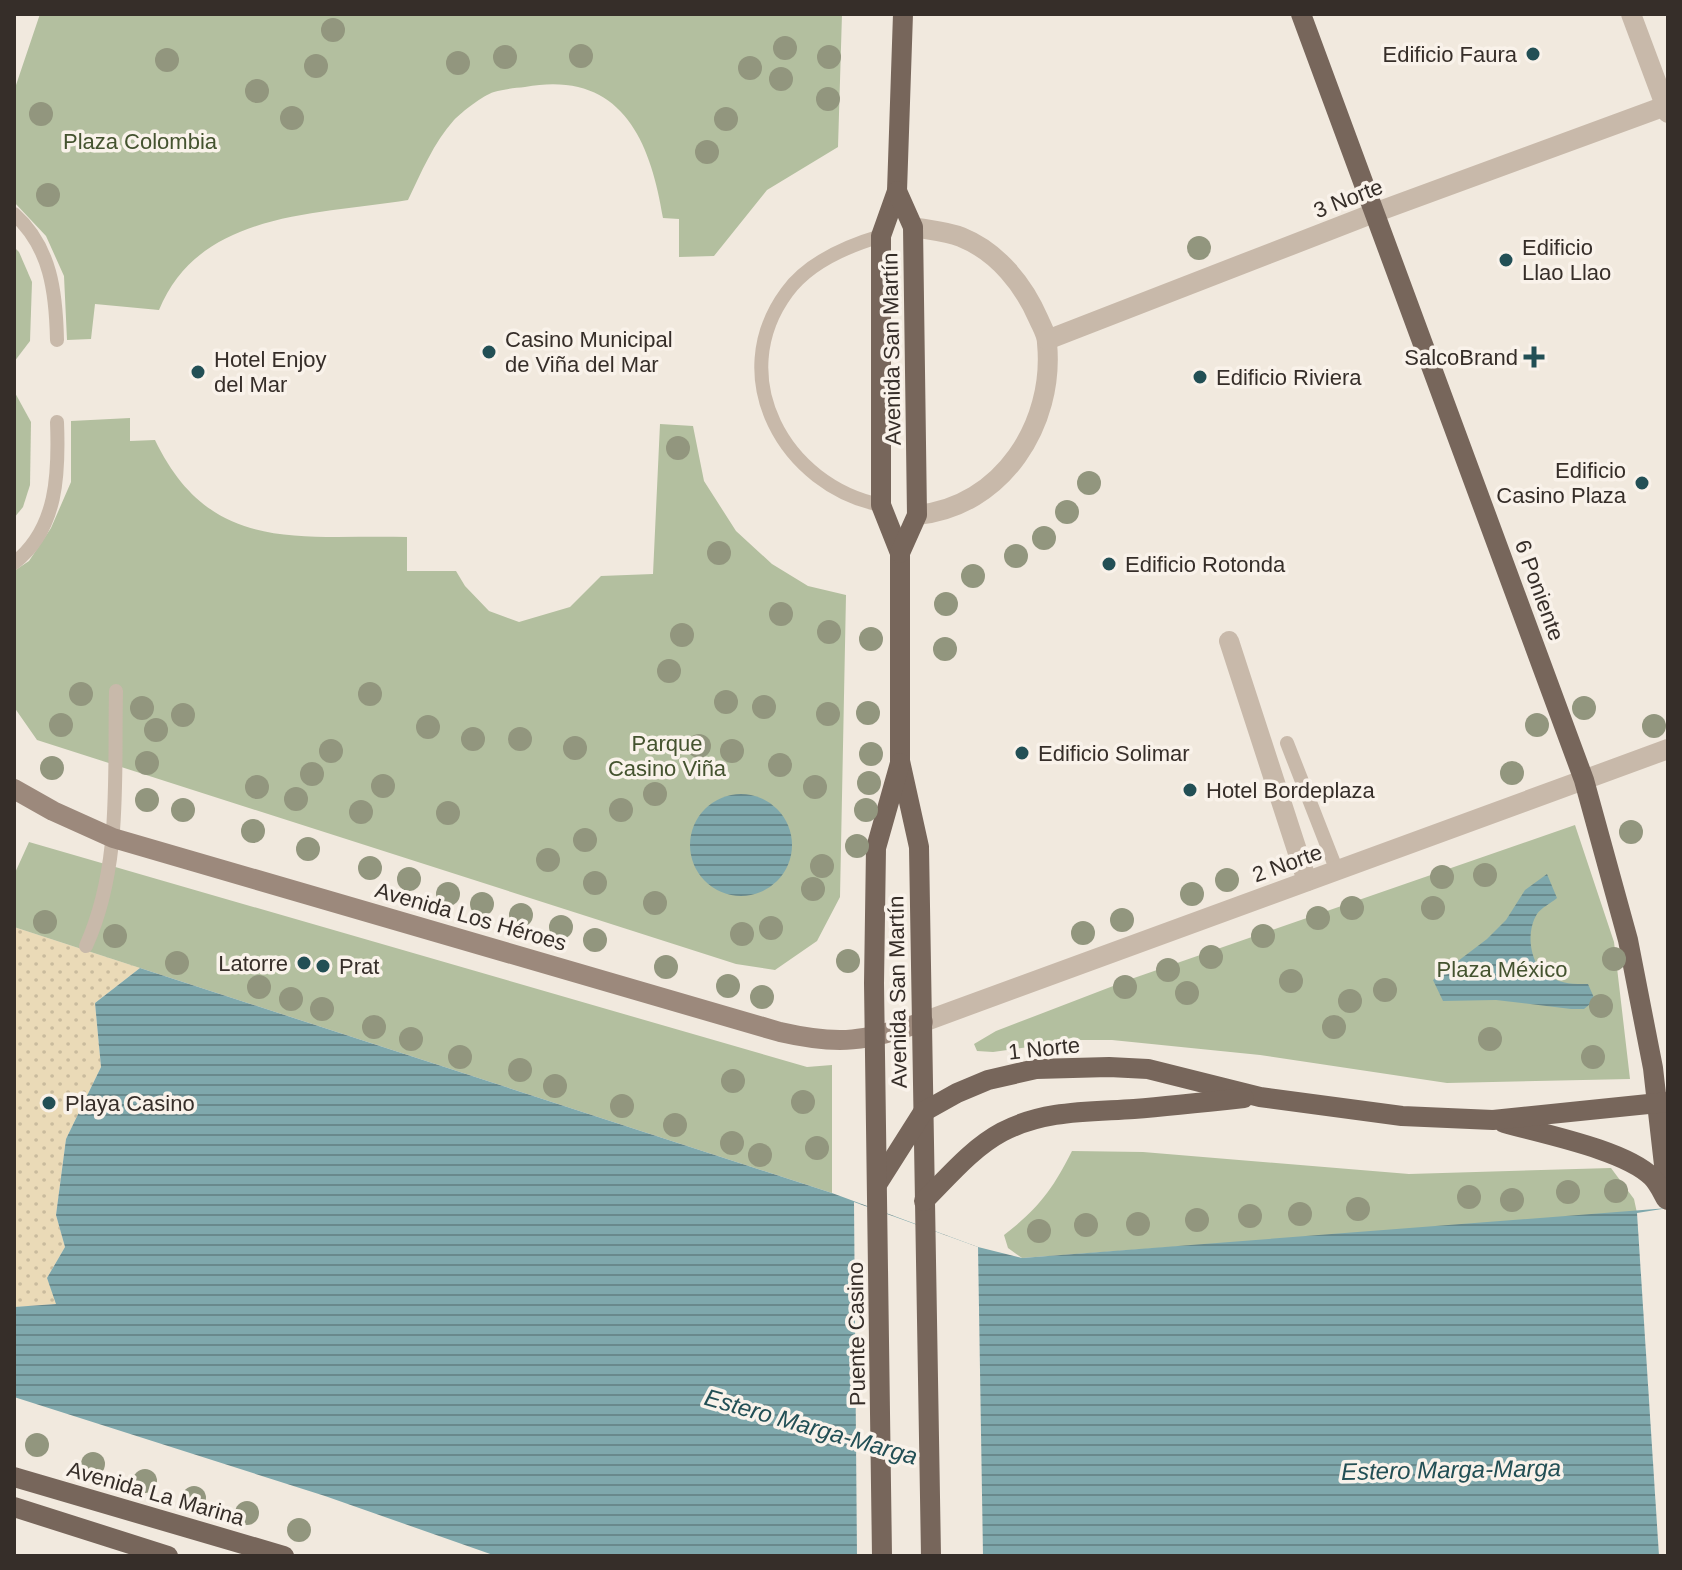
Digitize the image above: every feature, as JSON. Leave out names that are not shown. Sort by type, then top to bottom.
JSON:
[{"type":"main road","name":"Avenida San Martín","points":[[903,14],[897,191],[881,236],[881,505],[900,553],[900,761],[919,847],[931,1556]]},
{"type":"main road","name":"6 Poniente","points":[[1301,14],[1584,780],[1625,927],[1663,1103],[1668,1201]]},
{"type":"main road","name":"Avenida San Martín","points":[[897,191],[913,227],[917,515],[900,553]]},
{"type":"main road","name":"Avenida San Martín","points":[[878,1207],[876,848],[900,761]]},
{"type":"main road","name":"1 Norte","points":[[878,1183],[923,1112],[988,1080],[1036,1069],[1148,1069],[1260,1097],[1402,1116],[1493,1120],[1663,1103]]},
{"type":"main road","name":"1 Norte","points":[[924,1201],[980,1147],[1028,1120],[1090,1110],[1260,1097]]},
{"type":"main road","points":[[1493,1120],[1629,1162],[1653,1177],[1668,1201]]},
{"type":"main road","name":"Puente Casino","points":[[878,1207],[882,1556]]},
{"type":"main road","name":"Avenida La Marina","points":[[14,1477],[284,1556]]},
{"type":"main road","points":[[14,1507],[139,1552],[168,1556]]},
{"type":"street","points":[[1631,14],[1667,108]]},
{"type":"street","name":"3 Norte","points":[[1047,340],[1374,213],[1667,108]]},
{"type":"street","points":[[913,227],[961,237],[999,261],[1026,291],[1047,340],[1048,377],[1035,429],[1016,461],[993,483],[960,504],[939,513],[917,515]]},
{"type":"street","points":[[1229,641],[1307,881]]},
{"type":"street","name":"2 Norte","points":[[923,1022],[1668,749]]},
{"type":"street","name":"Avenida Los Héroes","points":[[14,789],[53,811],[113,838],[780,1032],[848,1041],[876,1037],[923,1022]]},
{"type":"lane","points":[[14,214],[39,243],[50,272],[56,297],[57,340]]},
{"type":"lane","points":[[881,236],[829,258],[788,290],[773,315],[764,339],[763,384],[770,417],[799,458],[828,483],[851,496],[881,505]]},
{"type":"lane","points":[[14,563],[26,554],[50,515],[59,468],[57,422]]},
{"type":"lane","points":[[86,946],[100,916],[113,838],[116,691]]},
{"type":"lane","points":[[1287,743],[1337,871]]},
{"type":"sand","name":"Playa Casino","points":[[14,927],[140,968],[95,1003],[101,1067],[66,1139],[56,1215],[65,1247],[47,1278],[57,1304],[14,1307]]},
{"type":"green space","name":"Plaza Colombia","points":[[40,14],[842,14],[838,147],[767,190],[714,256],[679,257],[679,219],[663,218],[649,161],[639,137],[625,116],[607,100],[585,89],[558,84],[498,91],[473,104],[447,129],[428,158],[408,200],[301,215],[232,235],[203,253],[178,277],[159,310],[95,304],[91,339],[67,340],[64,276],[46,236],[14,202],[14,91]]},
{"type":"green space","points":[[14,247],[32,282],[30,341],[14,362]]},
{"type":"green space","points":[[14,391],[31,422],[30,485],[23,507],[14,518]]},
{"type":"green space","name":"Parque Casino Viña","points":[[130,418],[130,441],[155,440],[178,477],[203,504],[231,521],[262,531],[295,536],[407,537],[407,571],[456,571],[465,586],[489,611],[519,622],[570,607],[601,576],[653,574],[660,424],[693,426],[704,481],[736,531],[772,564],[808,586],[846,595],[840,897],[817,941],[775,970],[736,964],[37,740],[14,707],[14,571],[29,561],[51,528],[71,482],[71,421]]},
{"type":"green space","name":"Plaza México","points":[[1575,825],[1614,942],[1630,1079],[1447,1083],[1260,1055],[1112,1040],[1080,1040],[993,1052],[977,1051],[974,1044],[996,1031],[1134,978]]},
{"type":"green space","points":[[29,842],[807,1067],[832,1065],[832,1193],[14,927],[14,875]]},
{"type":"green space","points":[[1072,1151],[1143,1152],[1409,1174],[1611,1168],[1634,1199],[1637,1213],[1022,1258],[1008,1248],[1004,1235],[1044,1198]]},
{"type":"water","points":[[741,794],[760,798],[777,809],[788,826],[792,845],[788,864],[777,881],[760,892],[741,896],[722,892],[705,881],[694,864],[690,845],[694,826],[705,809],[722,798]]},
{"type":"water","points":[[1547,874],[1557,898],[1539,912],[1533,922],[1531,940],[1534,958],[1543,972],[1555,979],[1588,984],[1595,1000],[1584,1009],[1496,1000],[1443,1001],[1433,980],[1487,939],[1506,920],[1525,890]]},
{"type":"water","name":"Estero Marga-Marga","points":[[140,968],[832,1193],[978,1247],[1022,1258],[1668,1208],[1668,1556],[496,1556],[325,1496],[14,1397],[14,1307],[56,1304],[47,1278],[65,1247],[56,1215],[66,1139],[101,1067],[95,1003]]},
{"type":"pier","points":[[854,1202],[978,1247],[983,1556],[857,1556]]},
{"type":"pier","points":[[1668,1208],[1668,1556],[1659,1556],[1637,1213]]},
{"type":"place","name":"Edificio Faura","points":[[1533,54]]},
{"type":"place","name":"Edificio Llao Llao","points":[[1506,260]]},
{"type":"place","name":"Casino Municipal de Viña del Mar","points":[[489,352]]},
{"type":"place","name":"SalcoBrand","points":[[1534,357]]},
{"type":"place","name":"Hotel Enjoy del Mar","points":[[198,372]]},
{"type":"place","name":"Edificio Riviera","points":[[1200,377]]},
{"type":"place","name":"Edificio Casino Plaza","points":[[1642,483]]},
{"type":"place","name":"Edificio Rotonda","points":[[1109,564]]},
{"type":"place","name":"Edificio Solimar","points":[[1022,753]]},
{"type":"place","name":"Hotel Bordeplaza","points":[[1190,790]]},
{"type":"place","name":"Latorre","points":[[304,963]]},
{"type":"place","name":"Prat","points":[[323,966]]},
{"type":"place","name":"Playa Casino","points":[[49,1103]]}]
